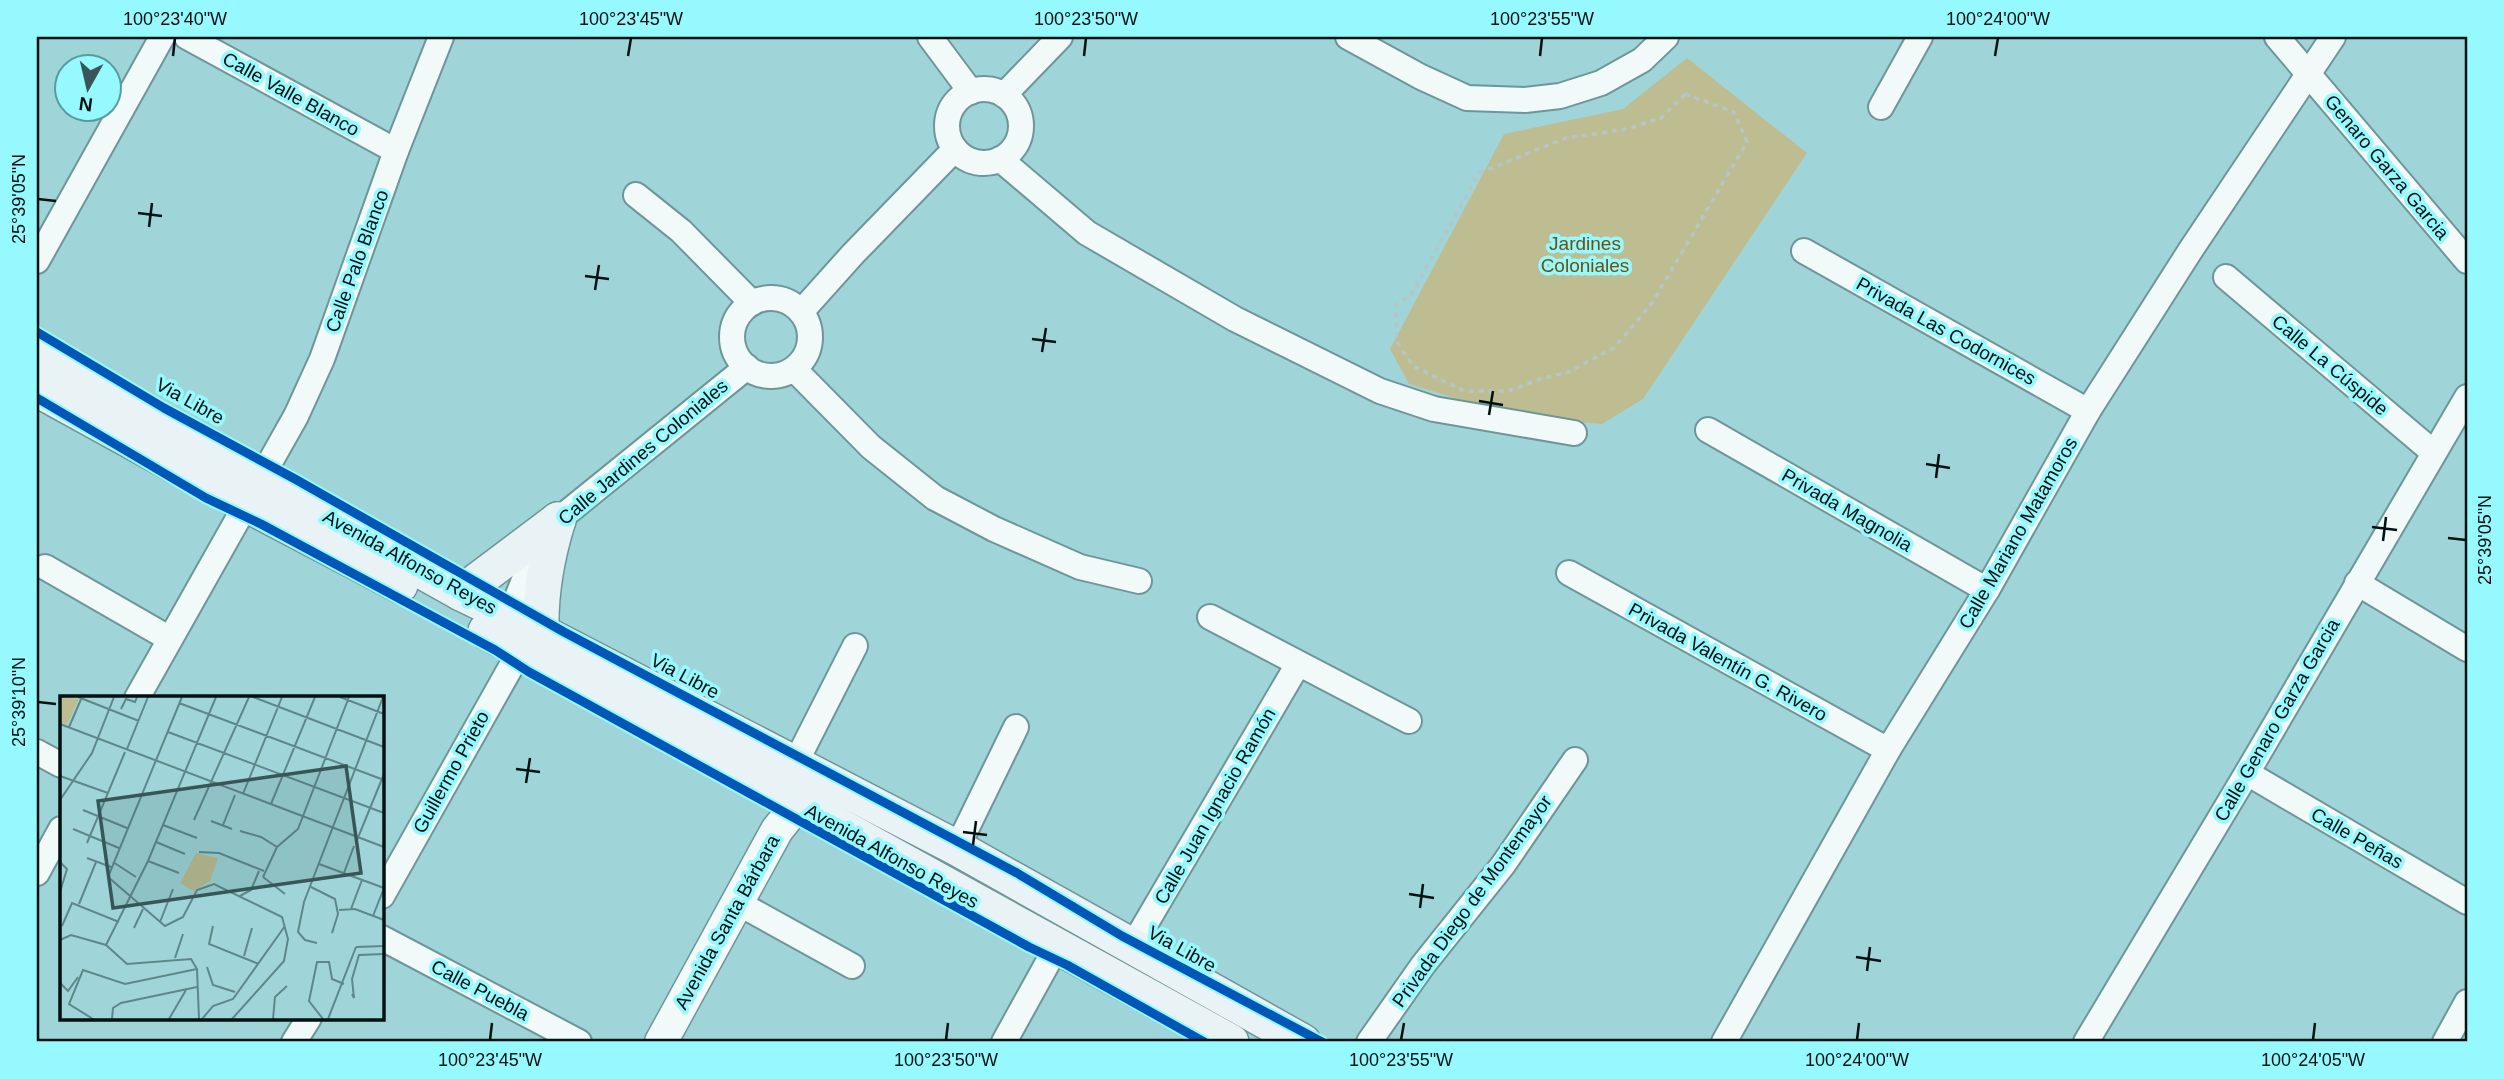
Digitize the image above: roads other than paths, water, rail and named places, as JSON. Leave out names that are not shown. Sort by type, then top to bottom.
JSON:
[{"type":"main road","name":"Avenida Alfonso Reyes","points":[[37,356],[253,492],[525,633],[795,764],[957,848],[1303,1042]]},
{"type":"main road","name":"Avenida Alfonso Reyes","points":[[37,389],[460,593],[798,804],[1231,1042]]},
{"type":"main road","points":[[460,593],[558,520]]},
{"type":"main road","points":[[525,633],[542,589],[546,560],[558,520]]},
{"type":"main road","points":[[798,804],[823,808],[879,832],[909,841],[957,848]]},
{"type":"street","points":[[37,261],[162,37]]},
{"type":"street","name":"Calle Valle Blanco","points":[[187,37],[396,151]]},
{"type":"street","name":"Calle Palo Blanco","points":[[138,696],[296,416],[322,359],[396,151],[441,37]]},
{"type":"street","points":[[930,37],[971,92]]},
{"type":"street","points":[[1004,95],[1060,37]]},
{"type":"street","points":[[1348,37],[1467,98],[1525,100],[1560,96],[1601,83],[1642,60],[1666,37]]},
{"type":"street","points":[[1881,107],[1920,37]]},
{"type":"street","name":"Genaro Garza Garcia","points":[[2277,37],[2467,261]]},
{"type":"street","name":"Calle Mariano Matamoros","points":[[1724,1042],[1888,750],[1987,590],[2088,411],[2333,37]]},
{"type":"street","points":[[993,90],[1004,95],[1015,106],[1020,120],[1020,136],[1013,150],[989,163],[964,158],[955,149],[947,128],[953,106],[961,97],[971,92],[993,90]]},
{"type":"street","points":[[801,312],[955,149]]},
{"type":"street","points":[[1000,159],[1043,198],[1097,240],[1235,319],[1380,391],[1434,409],[1574,433]]},
{"type":"street","points":[[636,195],[681,231],[752,303],[771,298],[782,299],[801,312],[809,326],[810,342],[805,357],[794,369],[871,447],[935,499],[1080,567],[1139,582]]},
{"type":"street","name":"Privada Las Codornices","points":[[1804,251],[2088,411]]},
{"type":"street","name":"Calle La Cúspide","points":[[2226,277],[2433,452]]},
{"type":"street","name":"Calle Jardines Coloniales","points":[[752,303],[739,314],[733,328],[733,343],[738,356],[747,367],[770,376],[794,369]]},
{"type":"street","name":"Calle Jardines Coloniales","points":[[558,520],[747,367]]},
{"type":"street","name":"Calle Genaro Garza Garcia","points":[[2085,1042],[2247,773],[2433,452],[2466,403]]},
{"type":"street","name":"Privada Magnolia","points":[[1708,430],[1987,590]]},
{"type":"street","points":[[45,567],[170,639]]},
{"type":"street","name":"Privada Valentín G. Rivero","points":[[1569,573],[1888,750]]},
{"type":"street","points":[[2357,583],[2467,649]]},
{"type":"street","points":[[1210,617],[1409,721]]},
{"type":"street","name":"Guillermo Prieto","points":[[383,893],[525,633]]},
{"type":"street","points":[[795,764],[855,646]]},
{"type":"street","name":"Calle Juan Ignacio Ramón","points":[[1132,947],[1298,664]]},
{"type":"street","points":[[957,848],[1016,727]]},
{"type":"street","points":[[37,752],[60,764]]},
{"type":"street","name":"Privada Diego de Montemayor","points":[[1369,1042],[1423,965],[1503,865],[1575,760]]},
{"type":"street","name":"Calle Peñas","points":[[2247,773],[2467,902]]},
{"type":"street","name":"Avenida Santa Bárbara","points":[[661,1042],[777,830],[798,804]]},
{"type":"street","points":[[37,873],[60,831]]},
{"type":"street","points":[[738,903],[852,966]]},
{"type":"street","name":"Calle Puebla","points":[[383,939],[579,1042]]},
{"type":"street","points":[[1004,1042],[1057,946]]},
{"type":"street","points":[[2445,1042],[2467,1002]]},
{"type":"street","points":[[294,1042],[308,1020]]},
{"type":"park label","name":"Jardines Coloniales","points":[[1585,254]]}]
